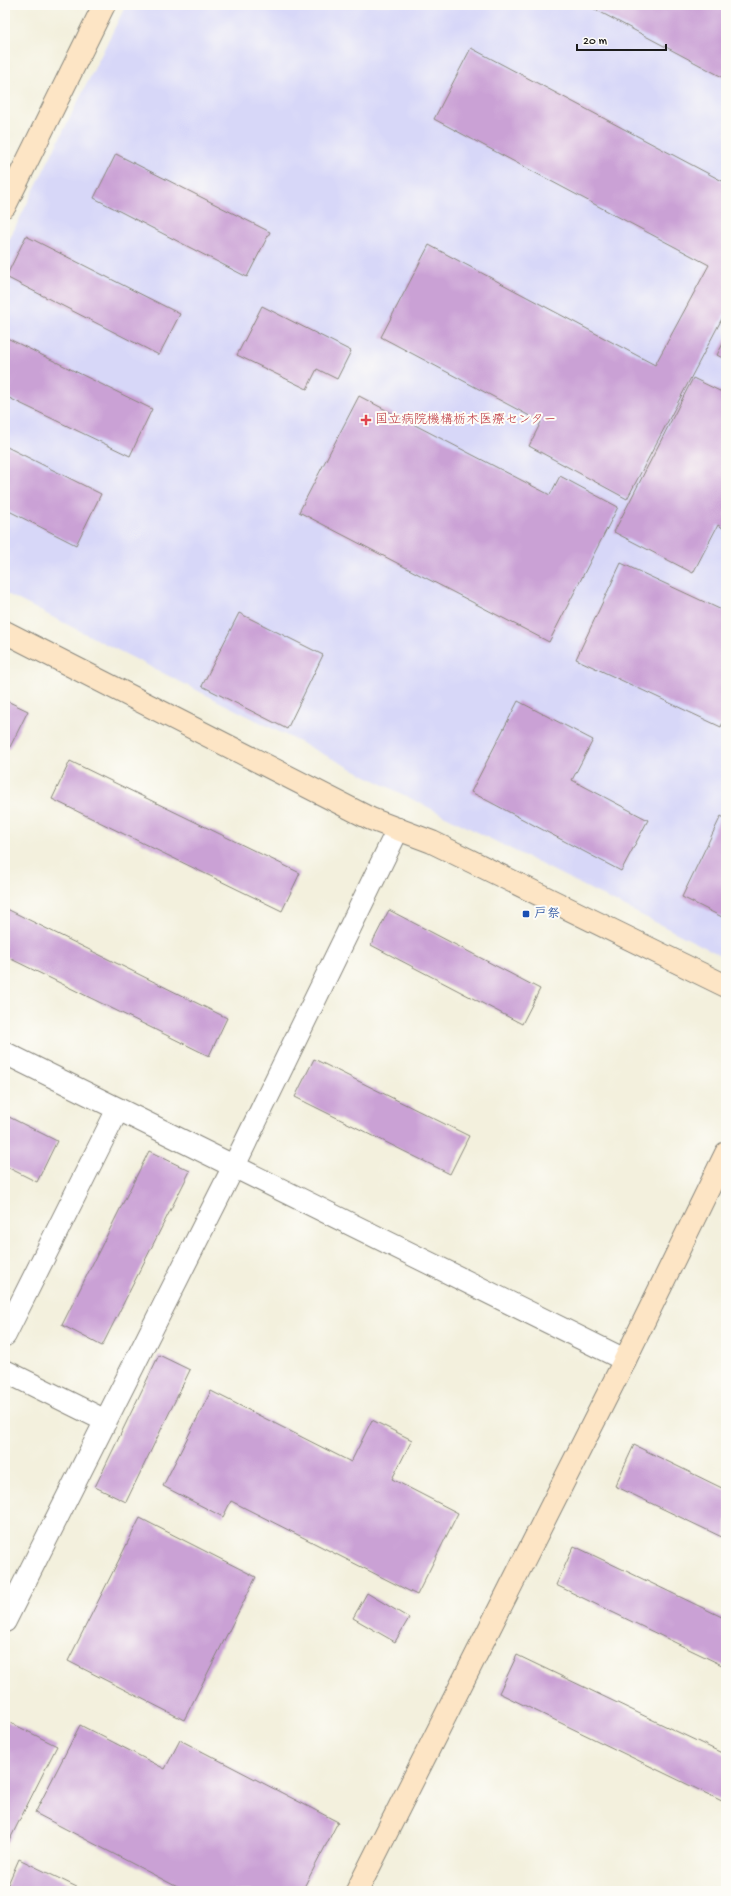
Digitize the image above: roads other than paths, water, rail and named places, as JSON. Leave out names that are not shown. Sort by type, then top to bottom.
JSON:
[{"type":"street","points":[[5,206],[104,5]]},
{"type":"street","points":[[5,632],[371,819],[432,842],[726,986]]},
{"type":"street","points":[[5,1621],[234,1166],[398,829]]},
{"type":"street","points":[[5,1053],[625,1360]]},
{"type":"street","points":[[5,1335],[118,1109]]},
{"type":"street","points":[[357,1891],[625,1360],[726,1154]]},
{"type":"street","points":[[5,1371],[106,1421]]},
{"type":"place","name":"国立病院機構栃木医療センター","points":[[366,420]]},
{"type":"place","name":"戸祭","points":[[526,914]]}]
